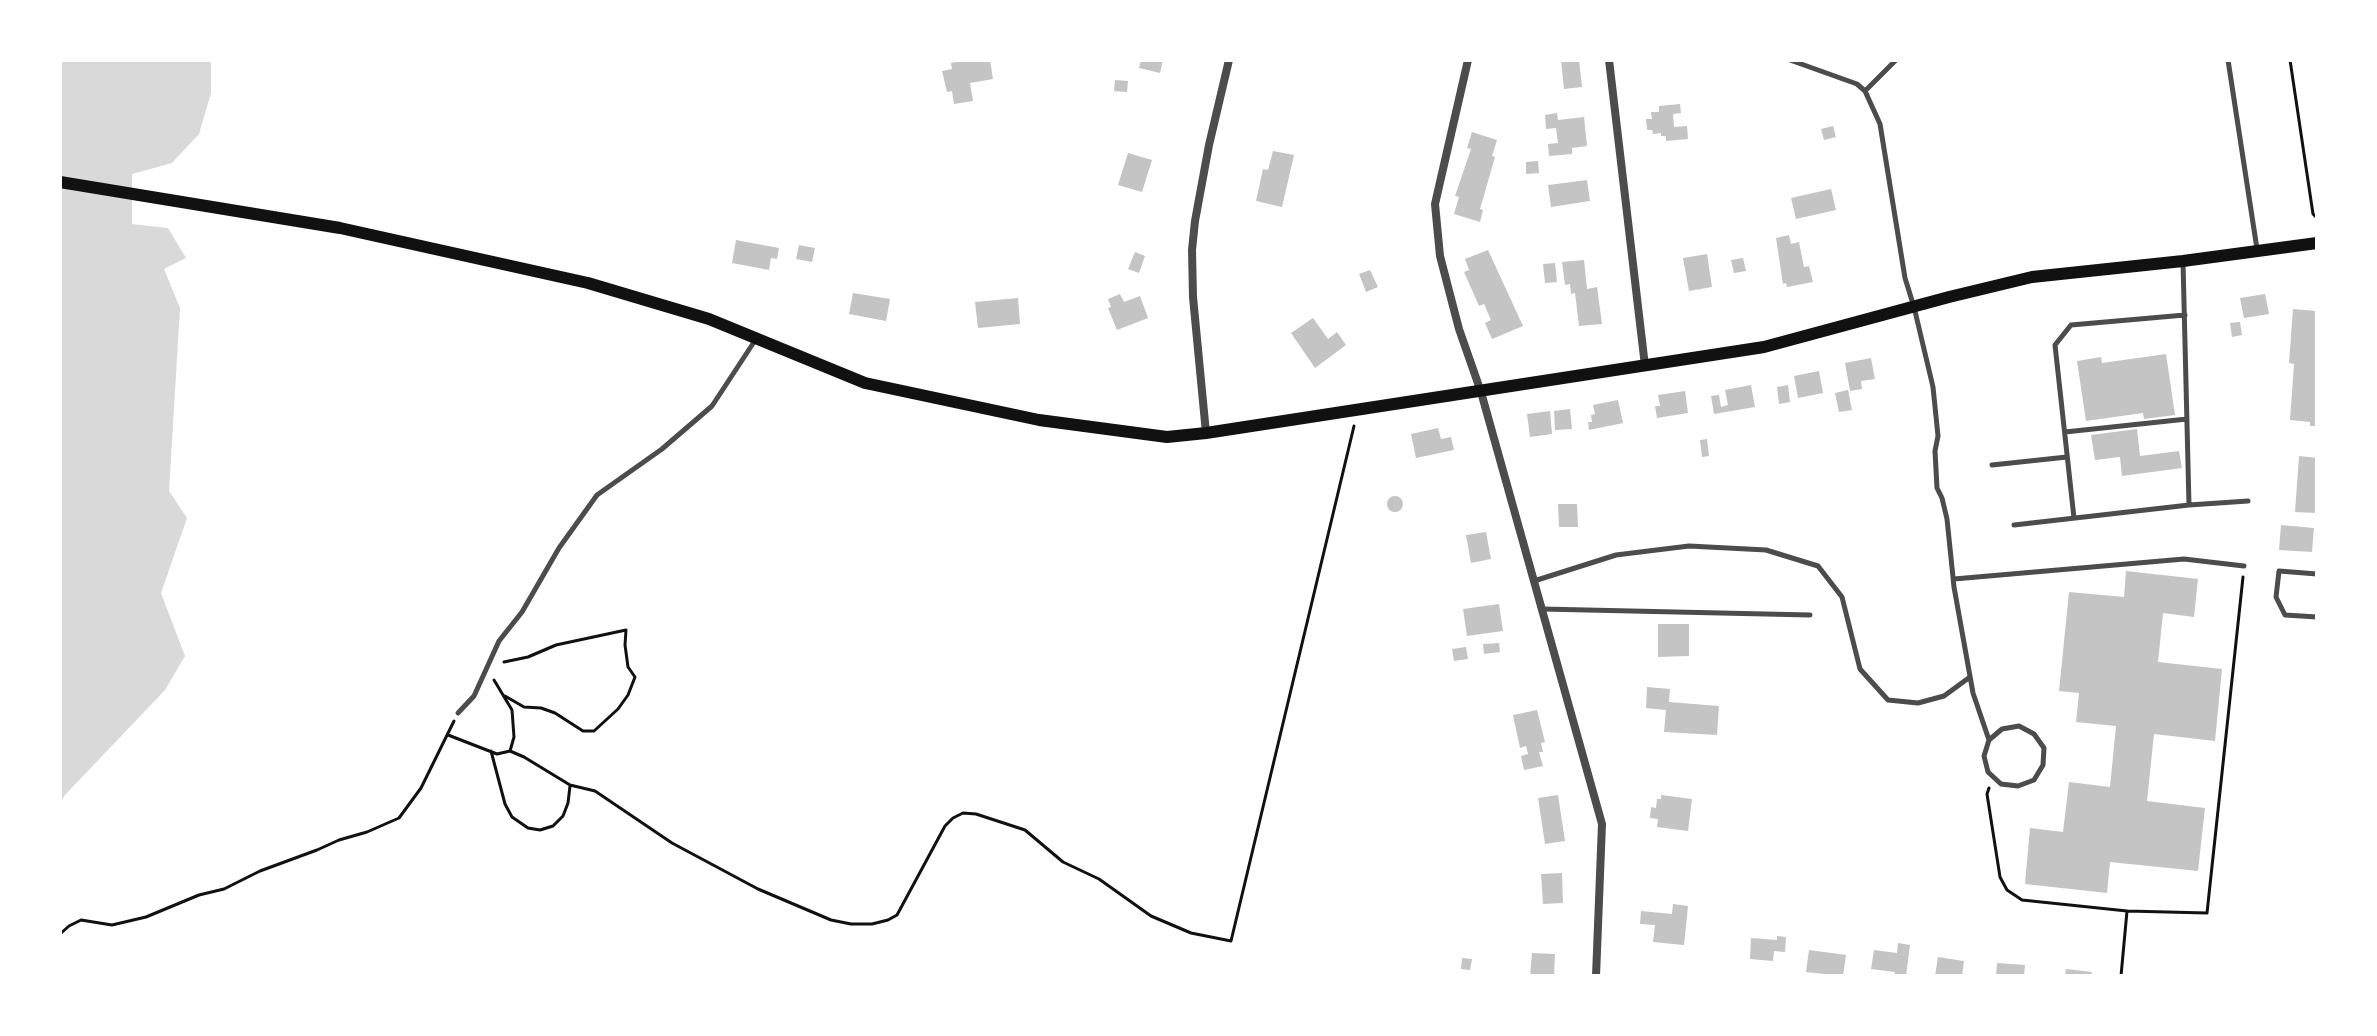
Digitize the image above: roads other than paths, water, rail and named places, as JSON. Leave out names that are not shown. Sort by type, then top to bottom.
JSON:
[{"type":"main road","points":[[60,182],[340,228],[588,283],[709,319],[865,383],[1025,417],[1167,437],[1764,347],[2032,277],[2317,243]]},
{"type":"street","points":[[1206,433],[1193,297],[1192,250],[1209,145],[1229,60]]},
{"type":"street","points":[[1468,60],[1435,204],[1440,256],[1602,824],[1596,976]]},
{"type":"street","points":[[1609,60],[1645,366]]},
{"type":"lane","points":[[1790,60],[1857,84],[1865,91],[1880,124],[1905,278],[1933,387],[1938,436],[1935,451],[1937,488],[1947,519],[1973,693],[1989,740],[1984,756],[1988,772],[2001,784],[2018,786],[2034,780],[2043,765],[2044,748],[2034,734],[2019,726],[2002,729],[1989,740]]},
{"type":"lane","points":[[1865,91],[1896,60]]},
{"type":"lane","points":[[2228,60],[2258,250]]},
{"type":"lane","points":[[2183,261],[2189,505]]},
{"type":"lane","points":[[2074,518],[2055,345],[2071,325],[2185,315]]},
{"type":"lane","points":[[458,713],[474,696],[499,641],[522,612],[559,548],[597,495],[662,449],[712,406],[756,339]]},
{"type":"lane","points":[[2065,432],[2187,419]]},
{"type":"lane","points":[[1992,465],[2067,457]]},
{"type":"lane","points":[[2014,525],[2248,501]]},
{"type":"lane","points":[[1534,581],[1616,555],[1689,546],[1766,550],[1818,566],[1842,597],[1860,669],[1888,700],[1918,703],[1944,696],[1970,677]]},
{"type":"lane","points":[[1954,579],[2184,559],[2244,566]]},
{"type":"lane","points":[[2317,574],[2279,571],[2276,597],[2285,615],[2317,617]]},
{"type":"lane","points":[[1542,609],[1810,615]]}]
